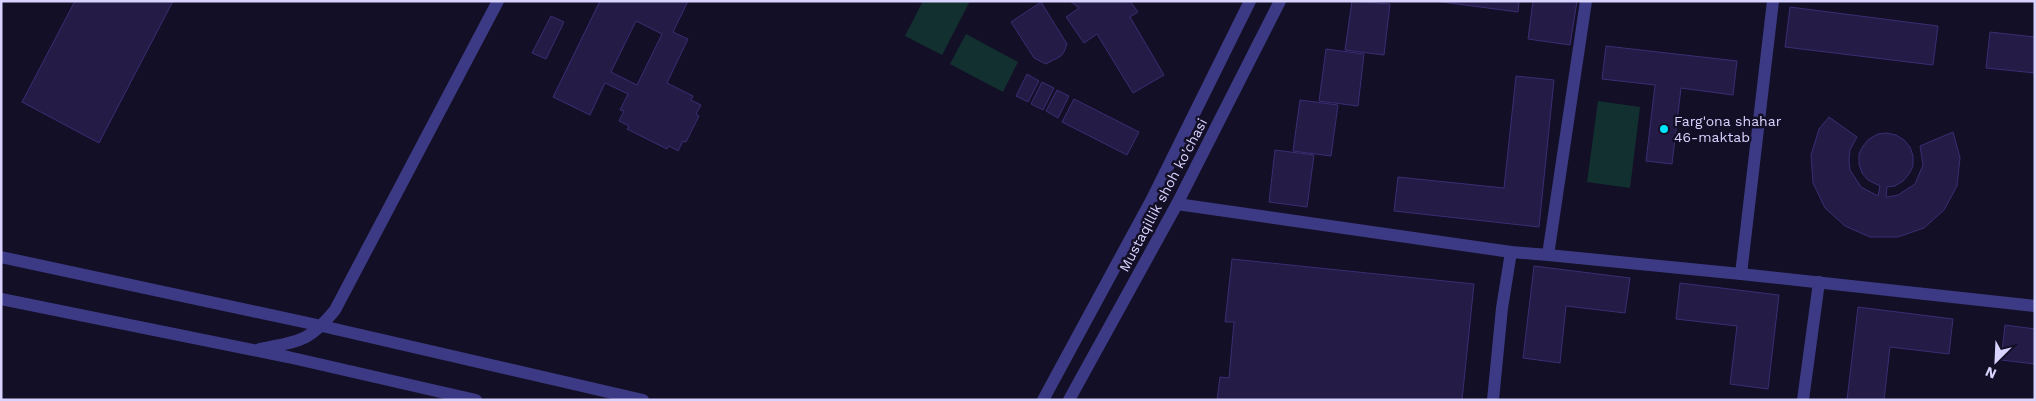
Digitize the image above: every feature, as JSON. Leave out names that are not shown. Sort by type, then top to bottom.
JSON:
[{"type":"street","points":[[253,350],[302,341],[322,326],[335,310],[498,1]]},
{"type":"street","name":"Mustaqillik shoh ko'chasi","points":[[1043,400],[1153,197],[1250,1]]},
{"type":"street","name":"Mustaqillik shoh ko'chasi","points":[[1068,400],[1178,204],[1280,1]]},
{"type":"street","points":[[1548,255],[1586,1]]},
{"type":"street","points":[[1741,274],[1774,1]]},
{"type":"street","points":[[1178,204],[1511,252],[1741,274],[2035,306]]},
{"type":"street","points":[[1493,400],[1503,300],[1511,252]]},
{"type":"street","points":[[1,257],[322,326],[643,400]]},
{"type":"street","points":[[1803,400],[1818,282]]},
{"type":"street","points":[[1,299],[253,350],[476,400]]},
{"type":"green space","points":[[923,1],[970,1],[942,55],[905,36]]},
{"type":"green space","points":[[966,34],[1018,62],[1003,92],[950,64]]},
{"type":"green space","points":[[1598,101],[1640,107],[1630,188],[1587,182]]},
{"type":"building","points":[[75,1],[173,1],[99,143],[22,102]]},
{"type":"building","points":[[600,1],[688,1],[673,32],[688,39],[667,83],[693,96],[691,100],[701,105],[696,114],[699,116],[686,142],[683,141],[678,151],[669,146],[667,149],[627,129],[629,126],[619,121],[624,111],[620,110],[628,94],[605,83],[590,115],[553,97]],"holes":[[[636,21],[662,34],[637,85],[611,72]]]},
{"type":"building","points":[[1070,1],[1130,1],[1138,12],[1130,17],[1164,75],[1133,93],[1097,34],[1084,43],[1066,17],[1079,8]]},
{"type":"building","points":[[1352,1],[1390,4],[1384,55],[1345,50]]},
{"type":"building","points":[[1435,1],[1519,1],[1518,12]]},
{"type":"building","points":[[1533,1],[1577,1],[1570,45],[1528,39]]},
{"type":"building","points":[[1041,2],[1067,44],[1061,56],[1046,64],[1034,58],[1011,22]]},
{"type":"building","points":[[1790,7],[1938,26],[1933,65],[1785,47]]},
{"type":"building","points":[[551,16],[564,22],[546,59],[532,53]]},
{"type":"building","points":[[1990,32],[2035,37],[2035,73],[1986,68]]},
{"type":"building","points":[[1606,46],[1737,61],[1733,95],[1681,88],[1672,164],[1646,161],[1655,85],[1602,79]]},
{"type":"building","points":[[1326,49],[1364,54],[1358,106],[1319,101]]},
{"type":"building","points":[[1027,74],[1039,81],[1028,102],[1016,96]]},
{"type":"building","points":[[1516,76],[1554,80],[1539,227],[1394,211],[1398,177],[1504,188]]},
{"type":"building","points":[[1042,82],[1054,88],[1043,110],[1031,104]]},
{"type":"building","points":[[1057,90],[1069,96],[1058,118],[1046,111]]},
{"type":"building","points":[[1074,99],[1139,132],[1127,155],[1062,122]]},
{"type":"building","points":[[1300,100],[1338,105],[1331,156],[1293,151]]},
{"type":"building","points":[[1829,117],[1857,137],[1850,150],[1850,170],[1861,187],[1878,196],[1880,186],[1868,180],[1862,173],[1859,164],[1859,154],[1863,146],[1869,139],[1878,134],[1887,133],[1896,135],[1910,147],[1913,156],[1913,166],[1903,181],[1895,186],[1887,187],[1886,197],[1898,195],[1915,184],[1923,165],[1920,146],[1953,132],[1960,158],[1957,186],[1944,210],[1924,228],[1898,237],[1870,237],[1845,226],[1825,208],[1813,183],[1811,155],[1819,129]]},
{"type":"building","points":[[1275,150],[1314,155],[1307,207],[1269,202]]},
{"type":"building","points":[[1232,259],[1474,284],[1462,400],[1217,400],[1220,377],[1229,378],[1234,322],[1225,322]]},
{"type":"building","points":[[1534,266],[1630,278],[1625,313],[1566,306],[1560,363],[1523,358]]},
{"type":"building","points":[[1680,283],[1779,295],[1768,389],[1730,384],[1737,326],[1676,319]]},
{"type":"building","points":[[1858,307],[1953,319],[1949,354],[1890,347],[1884,400],[1847,400]]},
{"type":"building","points":[[2005,325],[2035,329],[2035,364],[2001,360]]},
{"type":"place","name":"Farg'ona shahar 46-maktab","points":[[1664,129]]}]
